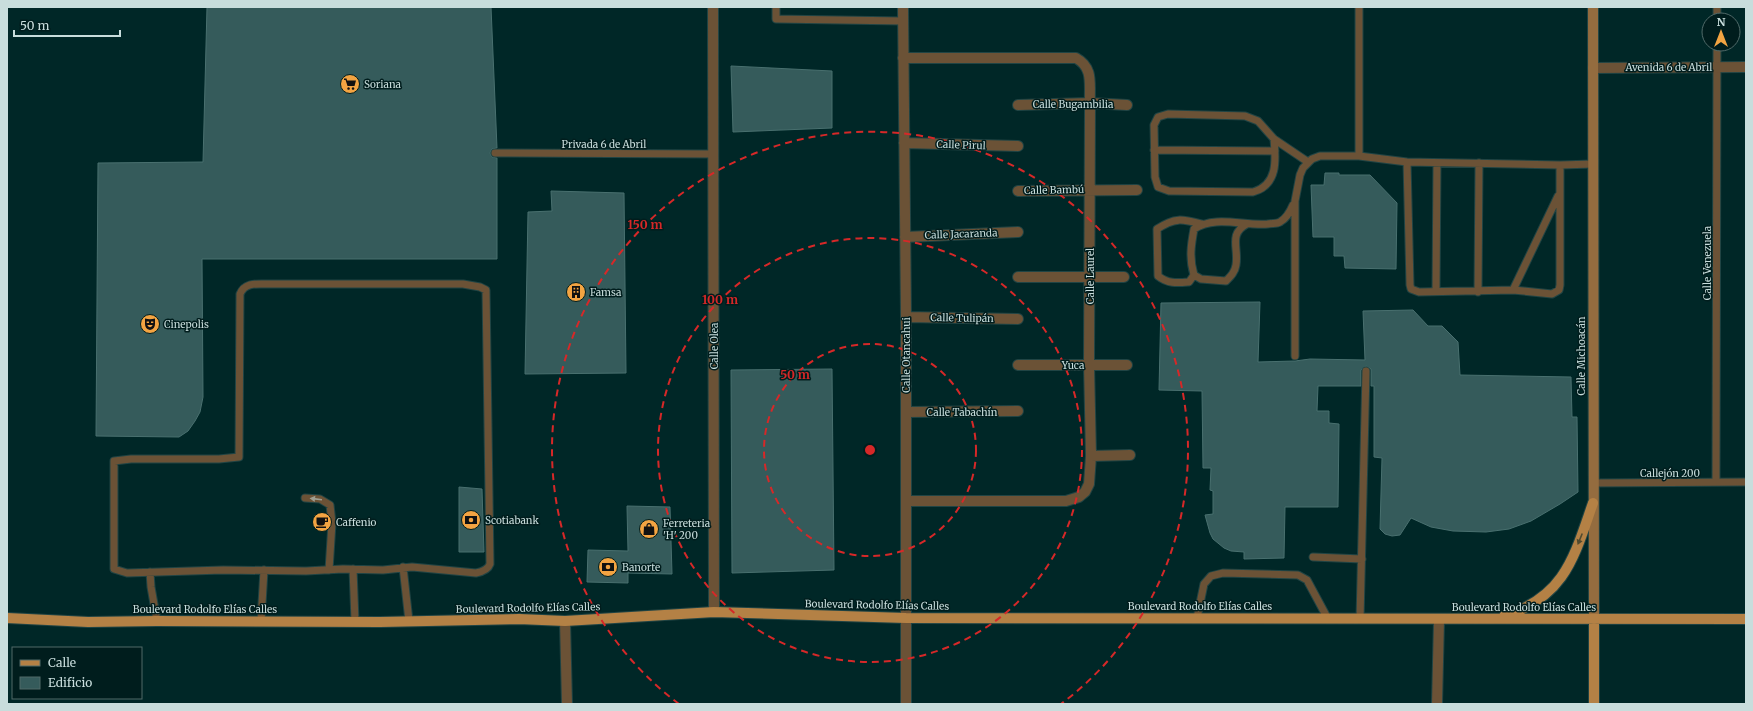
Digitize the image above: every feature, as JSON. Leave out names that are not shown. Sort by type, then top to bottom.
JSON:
[{"type":"main road","name":"Calle Michoacán","points":[[1593,7],[1594,704]]},
{"type":"main road","points":[[1493,619],[1519,611],[1546,595],[1557,584],[1572,562],[1593,503]]},
{"type":"main road","name":"Boulevard Rodolfo Elías Calles","points":[[7,618],[88,622],[409,621],[518,619],[565,621],[714,612],[906,618],[1439,620],[1746,619]]},
{"type":"street","name":"Calle Olea","points":[[713,7],[714,612]]},
{"type":"street","name":"Calle Otancahui","points":[[903,7],[907,501],[906,704]]},
{"type":"street","name":"Calle Laurel","points":[[903,58],[1076,58],[1085,63],[1089,70],[1090,103],[1091,276],[1089,364],[1091,456],[1089,484],[1085,492],[1079,497],[1066,501],[907,501]]},
{"type":"street","name":"Avenida 6 de Abril","points":[[1593,68],[1746,67]]},
{"type":"street","name":"Calle Bugambilia","points":[[1018,105],[1090,103],[1127,105]]},
{"type":"street","name":"Calle Pirul","points":[[904,143],[1018,146]]},
{"type":"street","name":"Calle Bambú","points":[[1018,191],[1137,190]]},
{"type":"street","name":"Calle Jacaranda","points":[[905,236],[1018,232]]},
{"type":"street","points":[[1018,277],[1124,277]]},
{"type":"street","name":"Calle Tulipán","points":[[906,317],[1018,319]]},
{"type":"street","name":"Yuca","points":[[1018,364],[1127,365]]},
{"type":"street","name":"Calle Tabachín","points":[[906,412],[1018,411]]},
{"type":"street","points":[[1091,456],[1130,455]]},
{"type":"street","points":[[1438,704],[1439,620]]},
{"type":"street","points":[[565,621],[568,704]]},
{"type":"lane","points":[[776,7],[776,19],[903,21]]},
{"type":"lane","points":[[1359,7],[1359,156]]},
{"type":"lane","name":"Calle Venezuela","points":[[1716,482],[1717,52]]},
{"type":"lane","points":[[1274,139],[1275,168],[1269,181],[1261,190],[1253,192],[1169,191],[1158,187],[1155,177],[1154,125],[1158,117],[1168,114],[1245,116],[1258,121],[1274,139],[1308,162]]},
{"type":"lane","points":[[1154,150],[1275,151]]},
{"type":"lane","name":"Privada 6 de Abril","points":[[495,153],[713,154]]},
{"type":"lane","points":[[1295,356],[1295,201],[1300,175],[1308,162],[1320,156],[1359,156],[1407,162],[1560,165],[1593,164]]},
{"type":"lane","points":[[1407,162],[1410,286],[1415,292],[1478,292],[1513,290],[1552,294],[1559,290],[1560,165]]},
{"type":"lane","points":[[1436,291],[1437,163]]},
{"type":"lane","points":[[1478,292],[1479,163]]},
{"type":"lane","points":[[1513,290],[1559,194]]},
{"type":"lane","points":[[1247,224],[1240,228],[1236,235],[1236,264],[1234,273],[1226,281],[1201,279],[1194,275],[1190,264],[1191,243],[1194,229],[1202,224],[1213,221],[1247,224],[1279,223],[1288,215],[1295,201]]},
{"type":"lane","points":[[1194,275],[1189,282],[1175,284],[1165,282],[1158,276],[1156,229],[1174,220],[1181,219],[1202,224]]},
{"type":"lane","points":[[246,285],[473,285],[484,288],[486,293],[489,567],[476,573],[403,567],[383,570],[330,570],[127,573],[114,569],[114,462],[118,459],[219,459],[240,457],[240,294],[242,288],[246,285]]},
{"type":"lane","points":[[1360,619],[1366,371]]},
{"type":"lane","name":"Callejón 200","points":[[1593,483],[1746,482]]},
{"type":"lane","points":[[305,498],[320,499],[330,504],[332,523],[330,570]]},
{"type":"lane","points":[[1313,557],[1362,559]]},
{"type":"lane","points":[[403,567],[409,621]]},
{"type":"lane","points":[[353,569],[356,621]]},
{"type":"lane","points":[[261,621],[264,570]]},
{"type":"lane","points":[[150,572],[150,587],[157,621]]},
{"type":"lane","points":[[1197,618],[1204,584],[1211,576],[1223,573],[1298,575],[1307,580],[1328,619]]},
{"type":"building","name":"Soriana","points":[[207,7],[491,7],[497,148],[492,149],[490,153],[492,157],[497,158],[497,259],[202,259],[203,397],[200,412],[195,421],[188,431],[179,437],[96,436],[98,163],[203,162]]},
{"type":"building","points":[[731,66],[832,71],[832,128],[733,132]]},
{"type":"building","points":[[1325,173],[1339,173],[1339,175],[1370,175],[1397,203],[1396,269],[1345,268],[1344,256],[1334,256],[1334,237],[1313,237],[1311,185],[1324,185]]},
{"type":"building","name":"Famsa","points":[[551,191],[624,193],[626,373],[525,374],[528,212],[552,211]]},
{"type":"building","points":[[1260,302],[1258,362],[1310,359],[1365,360],[1363,311],[1413,310],[1428,326],[1442,326],[1458,342],[1460,375],[1571,377],[1572,417],[1577,417],[1578,492],[1531,521],[1509,529],[1486,532],[1453,531],[1431,527],[1411,518],[1400,535],[1392,536],[1385,534],[1380,529],[1382,458],[1374,457],[1374,386],[1371,386],[1371,369],[1366,366],[1361,370],[1361,386],[1318,386],[1317,411],[1329,411],[1329,423],[1339,424],[1338,507],[1285,507],[1284,558],[1244,559],[1244,552],[1231,551],[1224,548],[1213,539],[1205,515],[1213,514],[1213,491],[1210,490],[1211,468],[1203,468],[1202,391],[1159,390],[1161,303]]},
{"type":"building","points":[[832,369],[834,570],[732,573],[731,370]]},
{"type":"building","name":"Scotiabank","points":[[459,487],[482,489],[484,552],[459,552]]},
{"type":"building","name":"Ferreteria 'H' 200","points":[[627,506],[670,507],[672,574],[628,573],[628,583],[587,582],[588,550],[628,551]]},
{"type":"place","name":"Soriana","points":[[350,84]]},
{"type":"place","name":"Famsa","points":[[576,292]]},
{"type":"place","name":"Cinepolis","points":[[150,324]]},
{"type":"place","name":"Scotiabank","points":[[471,520]]},
{"type":"place","name":"Caffenio","points":[[322,522]]},
{"type":"place","name":"Ferreteria 'H' 200","points":[[649,529]]},
{"type":"place","name":"Banorte","points":[[608,567]]}]
